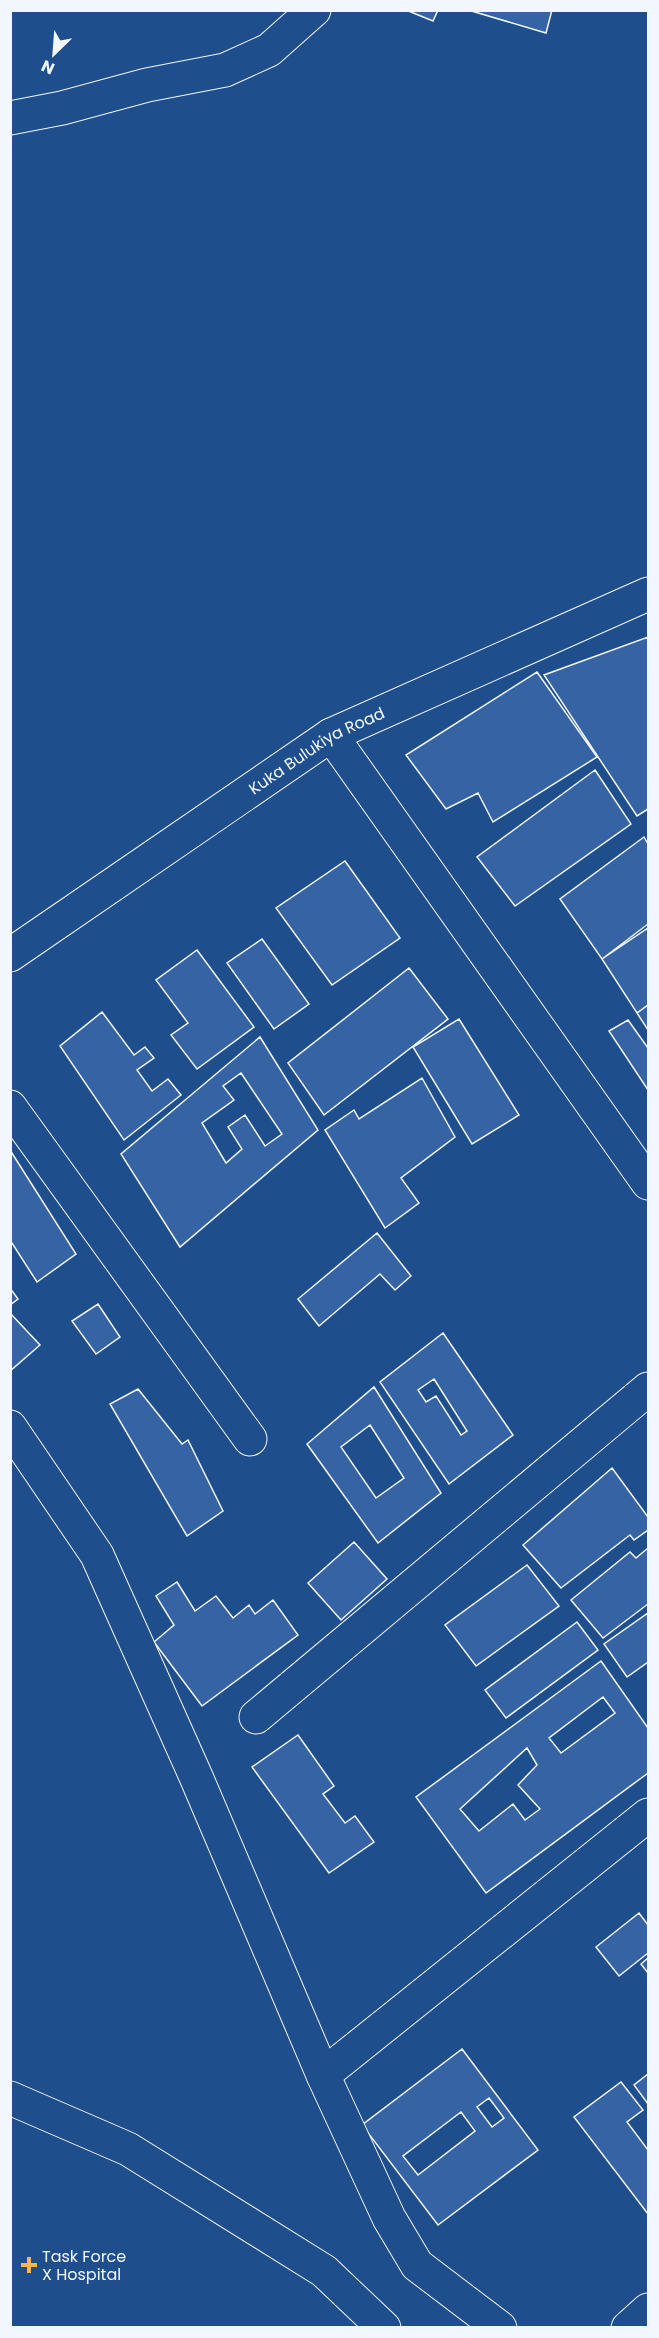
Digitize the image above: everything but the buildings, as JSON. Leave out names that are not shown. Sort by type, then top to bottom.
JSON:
[{"type":"street","points":[[10,118],[62,108],[147,85],[225,70],[269,50],[314,10]]},
{"type":"street","name":"Kuka Bulukiya Road","points":[[10,955],[332,735],[648,594]]},
{"type":"street","points":[[332,735],[648,1183]]},
{"type":"street","points":[[10,1107],[250,1439]]},
{"type":"street","points":[[256,1717],[648,1389]]},
{"type":"street","points":[[10,1427],[97,1555],[197,1779],[323,2075],[389,2218],[417,2265],[500,2328]]},
{"type":"street","points":[[323,2075],[648,1815]]},
{"type":"street","points":[[10,2098],[128,2149],[324,2271],[384,2328]]},
{"type":"street","points":[[628,2328],[648,2310]]},
{"type":"place","name":"Task Force X Hospital","points":[[29,2265]]}]
